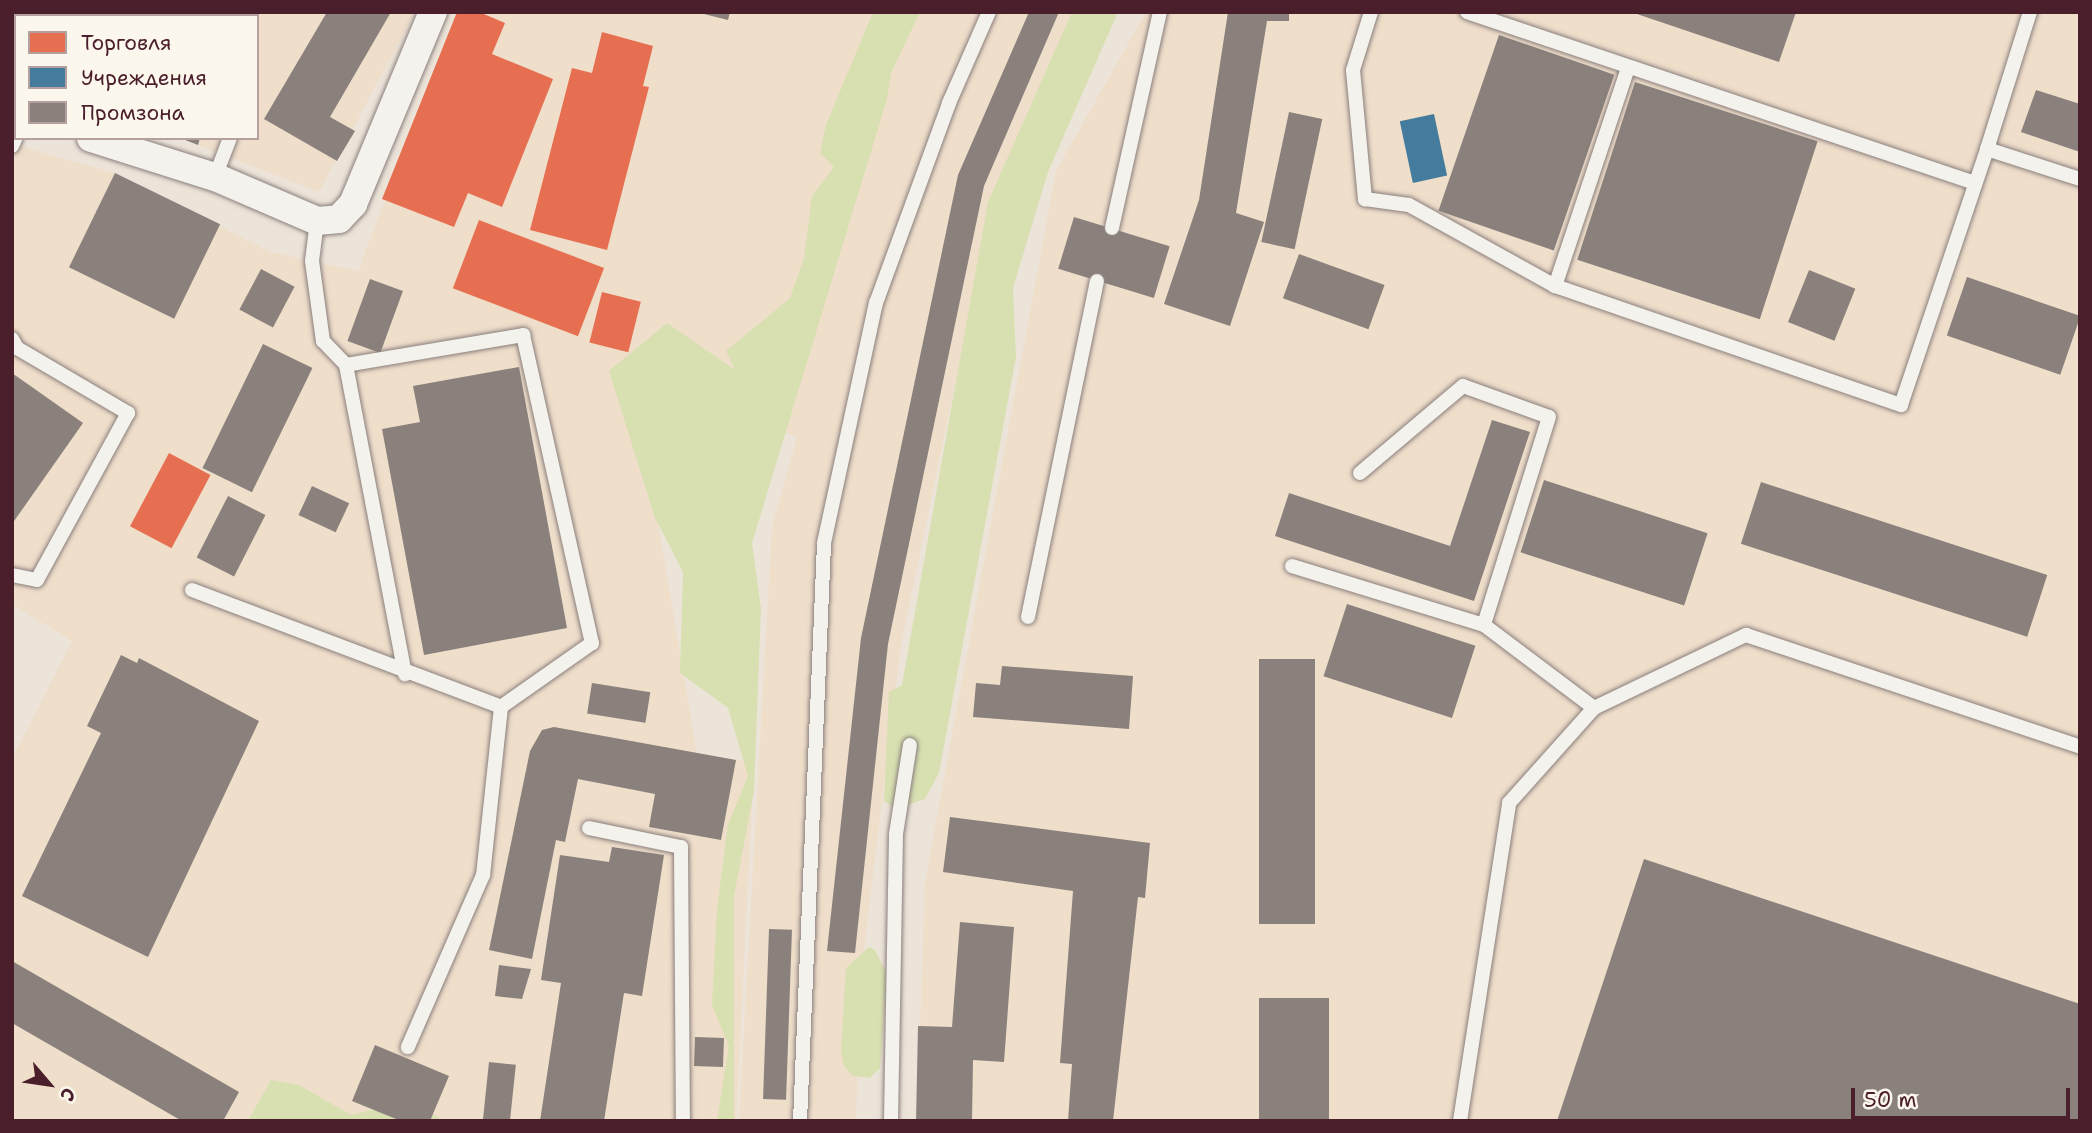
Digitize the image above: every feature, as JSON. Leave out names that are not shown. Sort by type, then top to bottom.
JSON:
[{"type":"street","points":[[97,140],[215,177],[317,221],[340,219],[353,204],[433,12]]},
{"type":"lane","points":[[800,1121],[824,543],[876,303],[949,103],[989,12]]},
{"type":"lane","points":[[1112,228],[1160,12]]},
{"type":"lane","points":[[1371,12],[1353,70],[1365,200],[1409,205],[1555,286],[1901,405],[2030,12]]},
{"type":"lane","points":[[1467,12],[1975,183]]},
{"type":"lane","points":[[1555,286],[1628,68]]},
{"type":"lane","points":[[215,177],[229,140]]},
{"type":"lane","points":[[1987,149],[2080,179]]},
{"type":"lane","points":[[317,221],[312,261],[323,341],[346,365],[405,674]]},
{"type":"lane","points":[[1028,617],[1097,281]]},
{"type":"lane","points":[[346,365],[523,335],[592,643],[501,708],[483,875],[408,1047]]},
{"type":"lane","points":[[12,339],[17,348],[128,413],[37,580],[12,575]]},
{"type":"lane","points":[[1360,473],[1463,386],[1549,417],[1484,625]]},
{"type":"lane","points":[[1292,566],[1484,625],[1594,708]]},
{"type":"lane","points":[[192,590],[405,674],[501,708]]},
{"type":"lane","points":[[1460,1121],[1509,803],[1594,708],[1746,635],[2080,747]]},
{"type":"lane","points":[[891,1121],[895,835],[911,745]]},
{"type":"lane","points":[[589,828],[681,847],[683,1121]]},
{"type":"shaded area","points":[[12,12],[415,12],[319,192],[185,140],[259,140],[259,14],[14,14],[14,50]]},
{"type":"shaded area","points":[[457,12],[1076,12],[995,191],[901,645],[861,974],[856,1121],[739,1121],[772,527],[797,437],[632,370],[697,753],[754,763],[736,1121],[12,1121],[12,759],[72,641],[12,604],[12,144],[115,173],[270,252],[358,271]]},
{"type":"shaded area","points":[[1146,12],[2080,12],[2080,1121],[917,1121],[925,882],[1056,171]]},
{"type":"green space","points":[[873,12],[920,12],[891,73],[887,99],[752,543],[761,608],[754,791],[734,896],[734,1121],[717,1121],[729,1046],[712,1005],[717,910],[728,824],[748,776],[728,708],[680,673],[683,572],[655,518],[609,371],[667,323],[735,370],[726,351],[790,298],[804,258],[812,196],[834,167],[820,153],[826,125]]},
{"type":"green space","points":[[1072,12],[1118,12],[1048,172],[1013,288],[1016,357],[939,773],[925,799],[896,809],[884,801],[889,692],[902,685],[988,202]]},
{"type":"green space","points":[[869,947],[875,950],[887,974],[880,1068],[870,1078],[853,1076],[844,1066],[841,1051],[846,968]]},
{"type":"green space","points":[[271,1080],[299,1085],[351,1115],[408,1101],[445,1121],[248,1121]]},
{"type":"building: Торговля","points":[[457,12],[479,12],[505,23],[492,54],[553,79],[502,207],[468,193],[454,227],[382,199]]},
{"type":"building: Торговля","points":[[602,32],[653,46],[643,86],[649,87],[607,250],[530,230],[572,68],[592,73]]},
{"type":"building: Торговля","points":[[479,220],[604,268],[578,336],[453,288]]},
{"type":"building: Торговля","points":[[602,292],[641,302],[628,352],[589,342]]},
{"type":"building: Торговля","points":[[169,453],[210,475],[172,548],[130,526]]},
{"type":"building: Учреждения","points":[[1434,114],[1447,176],[1413,183],[1400,121]]},
{"type":"building: Промзона","points":[[12,12],[39,12],[14,14],[14,44]]},
{"type":"building: Промзона","points":[[59,12],[116,12],[115,14]]},
{"type":"building: Промзона","points":[[327,12],[391,12],[330,117],[355,131],[337,161],[264,119]]},
{"type":"building: Промзона","points":[[696,12],[730,12],[728,20]]},
{"type":"building: Промзона","points":[[1029,12],[1059,12],[984,186],[888,644],[855,953],[827,951],[861,638],[958,175]]},
{"type":"building: Промзона","points":[[1228,12],[1289,12],[1289,21],[1267,21],[1236,213],[1264,222],[1230,326],[1164,304],[1199,200]]},
{"type":"building: Промзона","points":[[1631,12],[1796,12],[1779,62]]},
{"type":"building: Промзона","points":[[1499,35],[1614,75],[1554,251],[1438,211]]},
{"type":"building: Промзона","points":[[1635,82],[1818,141],[1760,319],[1577,260]]},
{"type":"building: Промзона","points":[[2036,90],[2080,104],[2080,152],[2021,132]]},
{"type":"building: Промзона","points":[[1289,112],[1322,119],[1295,249],[1261,242]]},
{"type":"building: Промзона","points":[[185,140],[199,140],[198,145]]},
{"type":"building: Промзона","points":[[115,173],[220,224],[174,319],[69,267]]},
{"type":"building: Промзона","points":[[1074,217],[1170,246],[1154,298],[1058,269]]},
{"type":"building: Промзона","points":[[1299,254],[1385,285],[1368,329],[1283,298]]},
{"type":"building: Промзона","points":[[261,269],[295,287],[273,327],[239,310]]},
{"type":"building: Промзона","points":[[1809,270],[1855,289],[1834,341],[1788,322]]},
{"type":"building: Промзона","points":[[1967,277],[2080,316],[2060,375],[1947,336]]},
{"type":"building: Промзона","points":[[370,279],[403,291],[380,353],[347,341]]},
{"type":"building: Промзона","points":[[263,344],[312,368],[252,492],[203,468]]},
{"type":"building: Промзона","points":[[519,367],[567,628],[424,655],[382,429],[420,422],[413,386]]},
{"type":"building: Промзона","points":[[12,373],[83,423],[12,524]]},
{"type":"building: Промзона","points":[[1492,420],[1530,432],[1474,601],[1275,536],[1289,493],[1450,546]]},
{"type":"building: Промзона","points":[[1544,480],[1708,533],[1684,605],[1521,552]]},
{"type":"building: Промзона","points":[[1761,482],[2047,575],[2027,637],[1741,544]]},
{"type":"building: Промзона","points":[[312,486],[349,503],[336,532],[298,515]]},
{"type":"building: Промзона","points":[[228,496],[265,515],[234,577],[197,557]]},
{"type":"building: Промзона","points":[[1347,604],[1475,646],[1452,718],[1324,676]]},
{"type":"building: Промзона","points":[[121,655],[137,663],[139,658],[259,721],[148,957],[22,896],[101,733],[87,726]]},
{"type":"building: Промзона","points":[[1259,659],[1315,659],[1315,924],[1259,924]]},
{"type":"building: Промзона","points":[[1002,666],[1133,676],[1129,729],[973,717],[976,683],[1000,685]]},
{"type":"building: Промзона","points":[[592,683],[650,692],[645,723],[587,714]]},
{"type":"building: Промзона","points":[[554,727],[736,760],[721,840],[649,827],[655,794],[578,779],[565,842],[556,840],[532,959],[489,950],[530,751],[542,730]]},
{"type":"building: Промзона","points":[[950,817],[1150,843],[1145,898],[1138,897],[1113,1121],[1068,1121],[1072,1064],[1060,1063],[1073,891],[943,872]]},
{"type":"building: Промзона","points":[[612,847],[664,855],[642,996],[624,993],[604,1121],[540,1121],[561,983],[541,980],[560,855],[609,862]]},
{"type":"building: Промзона","points":[[1644,859],[2080,1004],[2080,1121],[1557,1121]]},
{"type":"building: Промзона","points":[[960,922],[1014,927],[1004,1062],[973,1060],[972,1121],[916,1121],[918,1026],[952,1027]]},
{"type":"building: Промзона","points":[[769,929],[792,930],[786,1100],[763,1099]]},
{"type":"building: Промзона","points":[[12,961],[239,1092],[223,1121],[182,1121],[12,1023]]},
{"type":"building: Промзона","points":[[499,965],[531,969],[522,999],[495,996]]},
{"type":"building: Промзона","points":[[1259,998],[1329,998],[1329,1121],[1259,1121]]},
{"type":"building: Промзона","points":[[695,1037],[724,1038],[723,1067],[694,1066]]},
{"type":"building: Промзона","points":[[375,1045],[449,1076],[430,1121],[401,1121],[352,1101]]},
{"type":"building: Промзона","points":[[489,1062],[516,1065],[510,1121],[483,1121]]}]
